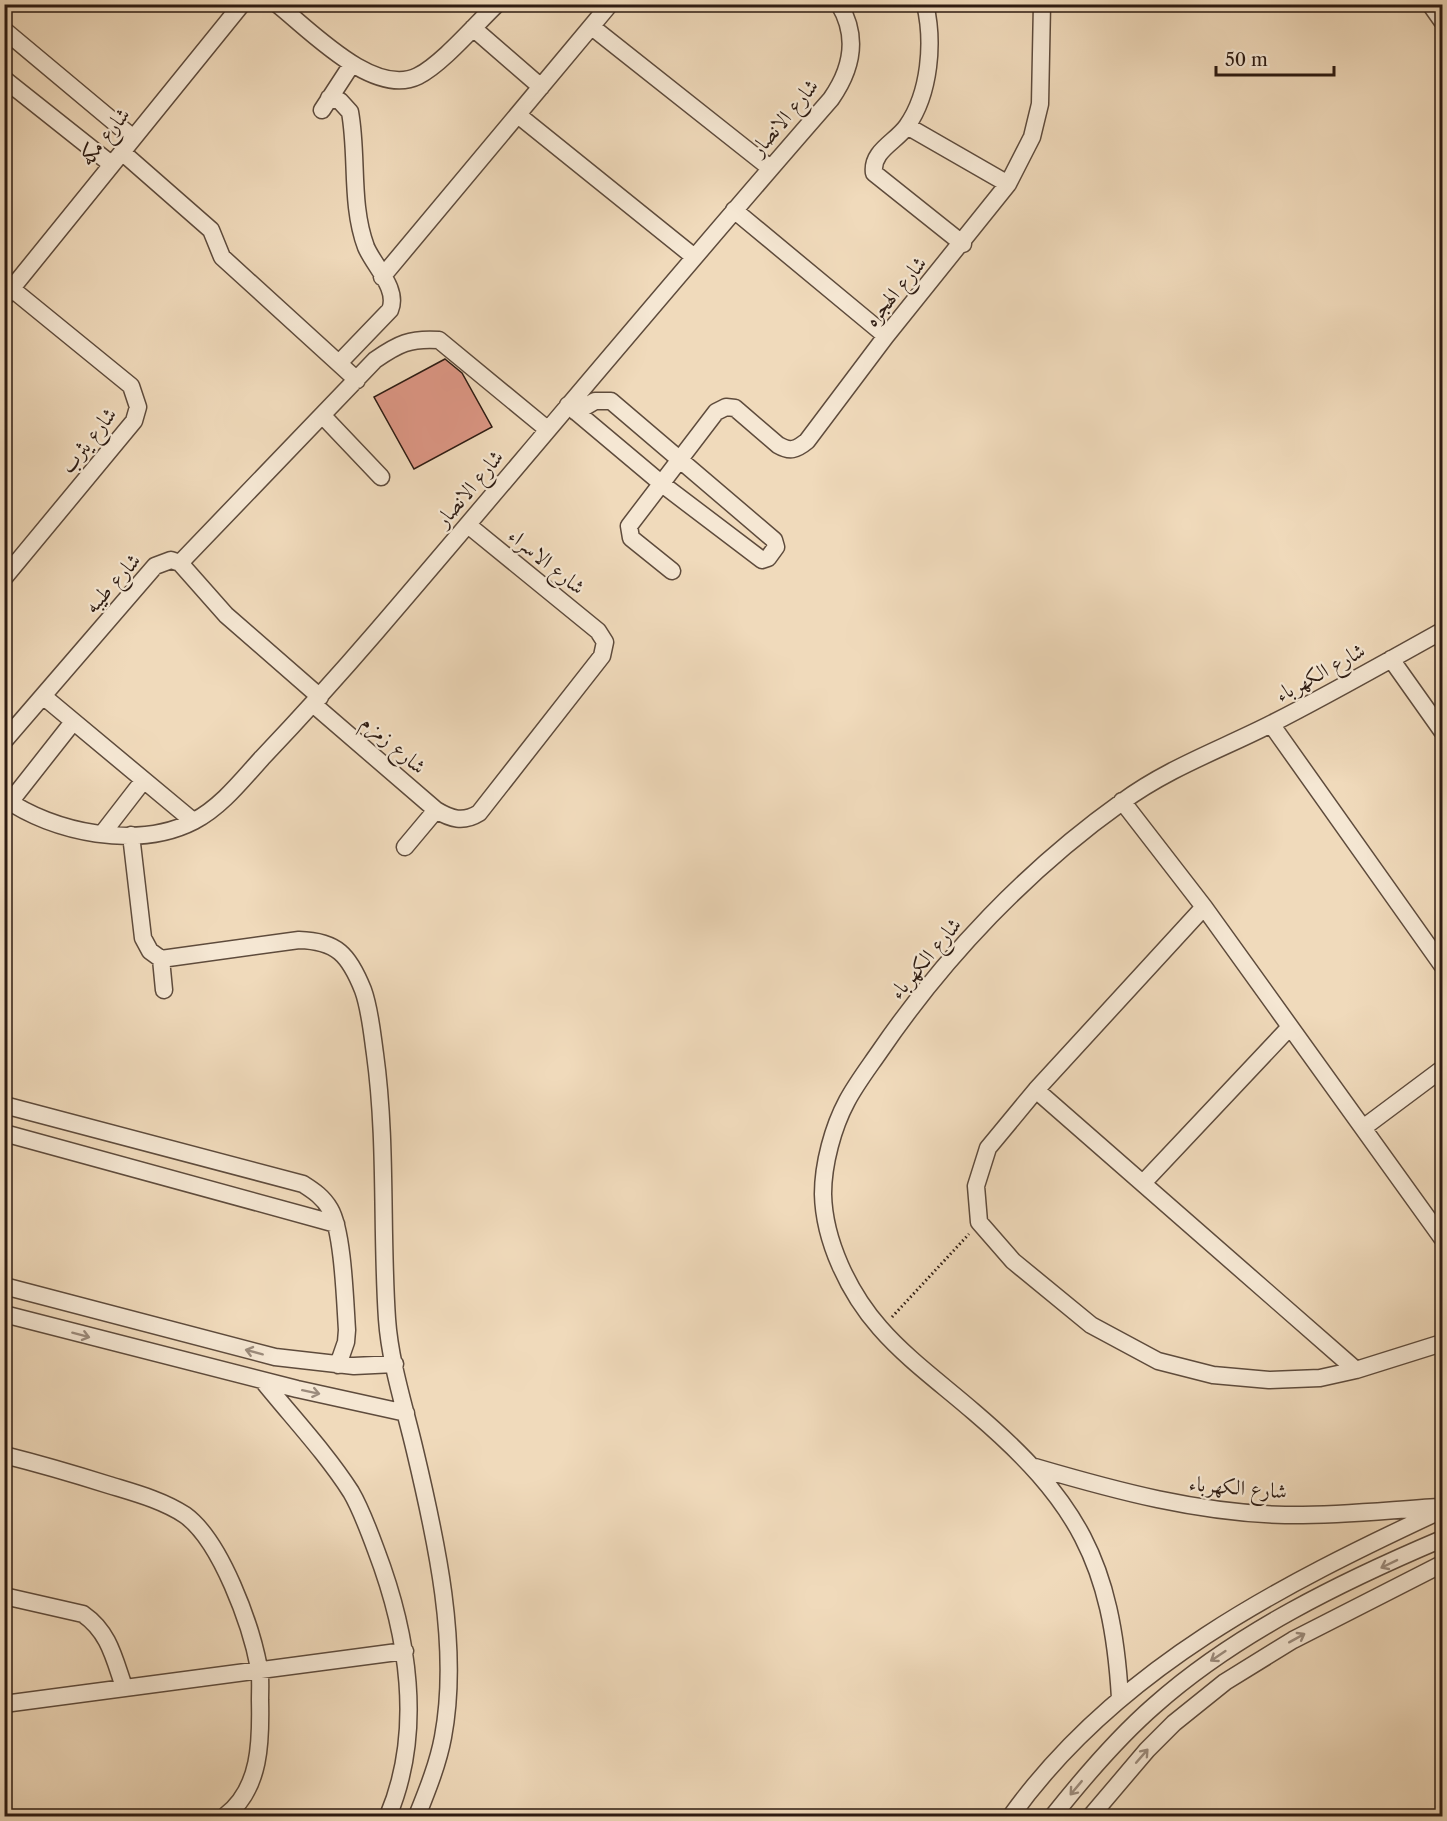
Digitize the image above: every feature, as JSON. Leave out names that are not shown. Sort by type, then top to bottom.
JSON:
[{"type":"street","name":"شارع مكه","points":[[8,294],[132,137],[242,4]]},
{"type":"street","points":[[278,4],[352,64],[391,82],[418,76],[497,4]]},
{"type":"street","points":[[382,277],[610,4]]},
{"type":"street","name":"شارع الانصار","points":[[7,800],[41,819],[102,834],[131,835],[162,831],[193,821],[224,799],[316,700],[468,525],[547,429],[572,409],[693,256],[831,99],[849,66],[851,32],[839,4]]},
{"type":"street","points":[[925,4],[929,63],[922,93],[907,126],[877,156],[874,173],[963,244]]},
{"type":"street","name":"شارع الهجره","points":[[679,459],[716,412],[726,407],[735,408],[778,445],[786,449],[798,448],[807,441],[886,336],[963,244],[1008,184],[1032,137],[1040,104],[1042,4]]},
{"type":"street","points":[[1430,4],[1443,21]]},
{"type":"street","points":[[592,27],[770,168]]},
{"type":"street","points":[[472,28],[541,87]]},
{"type":"street","points":[[4,30],[132,137]]},
{"type":"street","points":[[339,363],[390,310],[393,298],[367,249],[359,221],[350,112],[340,100],[326,104],[352,64]]},
{"type":"street","points":[[4,79],[116,158],[211,230],[222,257],[357,380]]},
{"type":"street","points":[[518,114],[693,256]]},
{"type":"street","points":[[907,126],[1008,184]]},
{"type":"street","points":[[734,210],[886,336]]},
{"type":"street","name":"شارع يثرب","points":[[4,578],[134,421],[138,407],[137,397],[131,386],[8,294]]},
{"type":"street","points":[[316,700],[226,615],[180,563],[375,360],[397,345],[418,338],[439,340],[547,429]]},
{"type":"street","points":[[595,401],[611,401],[774,540],[776,547],[768,558],[762,560],[662,484],[572,409],[595,401]]},
{"type":"street","points":[[323,416],[381,477]]},
{"type":"street","points":[[672,571],[630,538],[629,526],[679,459]]},
{"type":"street","name":"شارع الاسراء","points":[[442,813],[461,820],[479,813],[602,656],[605,642],[598,631],[468,525]]},
{"type":"street","name":"شارع طيبه","points":[[4,741],[155,566],[171,560],[180,563]]},
{"type":"street","name":"شارع الكهرباء","points":[[1120,1698],[1118,1656],[1110,1611],[1093,1553],[1072,1517],[1035,1467],[880,1329],[858,1299],[838,1261],[827,1221],[823,1193],[830,1148],[847,1101],[902,1020],[993,914],[1050,859],[1122,801],[1196,759],[1270,724],[1443,631]]},
{"type":"street","points":[[1391,659],[1443,731]]},
{"type":"street","points":[[43,696],[193,821]]},
{"type":"street","name":"شارع زمزم","points":[[316,700],[442,813]]},
{"type":"street","points":[[7,800],[73,722]]},
{"type":"street","points":[[1270,724],[1443,965]]},
{"type":"street","points":[[102,834],[143,781]]},
{"type":"street","points":[[1122,801],[1204,907],[1443,1238]]},
{"type":"street","points":[[405,847],[442,813]]},
{"type":"street","points":[[131,835],[143,938],[150,951],[161,959],[299,940],[317,941],[330,945],[342,953],[353,968],[364,992],[377,1073],[387,1322],[435,1548],[447,1649],[446,1711],[443,1737],[417,1816]]},
{"type":"street","points":[[1204,907],[1036,1090],[988,1148],[976,1186],[979,1222],[1012,1261],[1090,1325],[1158,1361],[1213,1375],[1269,1380],[1320,1378],[1356,1370],[1443,1343]]},
{"type":"street","points":[[161,959],[164,990]]},
{"type":"street","points":[[1143,1183],[1290,1027]]},
{"type":"street","points":[[1363,1128],[1443,1069]]},
{"type":"street","points":[[1036,1090],[1356,1370]]},
{"type":"street","points":[[6,1101],[303,1184],[324,1200],[336,1224],[346,1329],[346,1342],[338,1365]]},
{"type":"street","points":[[4,1132],[336,1224]]},
{"type":"street","points":[[4,1286],[275,1357],[338,1365],[395,1364]]},
{"type":"street","points":[[39,1323],[46,1298]]},
{"type":"street","points":[[4,1314],[263,1381],[406,1413]]},
{"type":"street","points":[[263,1381],[351,1492],[387,1580],[405,1650],[408,1737],[403,1778],[388,1816]]},
{"type":"street","points":[[4,1455],[154,1499],[185,1515],[200,1529],[225,1569],[259,1668],[261,1739],[256,1769],[246,1792],[225,1816]]},
{"type":"street","name":"شارع الكهرباء","points":[[1035,1467],[1120,1492],[1201,1509],[1286,1515],[1443,1508]]},
{"type":"street","points":[[1011,1816],[1068,1746],[1120,1698],[1166,1663],[1260,1602],[1339,1559],[1443,1508]]},
{"type":"street","points":[[1053,1816],[1125,1734],[1154,1706],[1209,1662],[1266,1626],[1443,1539]]},
{"type":"street","points":[[1091,1816],[1174,1723],[1225,1682],[1293,1640],[1443,1564]]},
{"type":"street","points":[[4,1596],[83,1614],[93,1621],[104,1632],[124,1687]]},
{"type":"street","points":[[4,1704],[405,1650]]},
{"type":"path","points":[[880,1329],[979,1222]]},
{"type":"building","points":[[445,359],[462,373],[492,427],[414,469],[374,397]]}]
